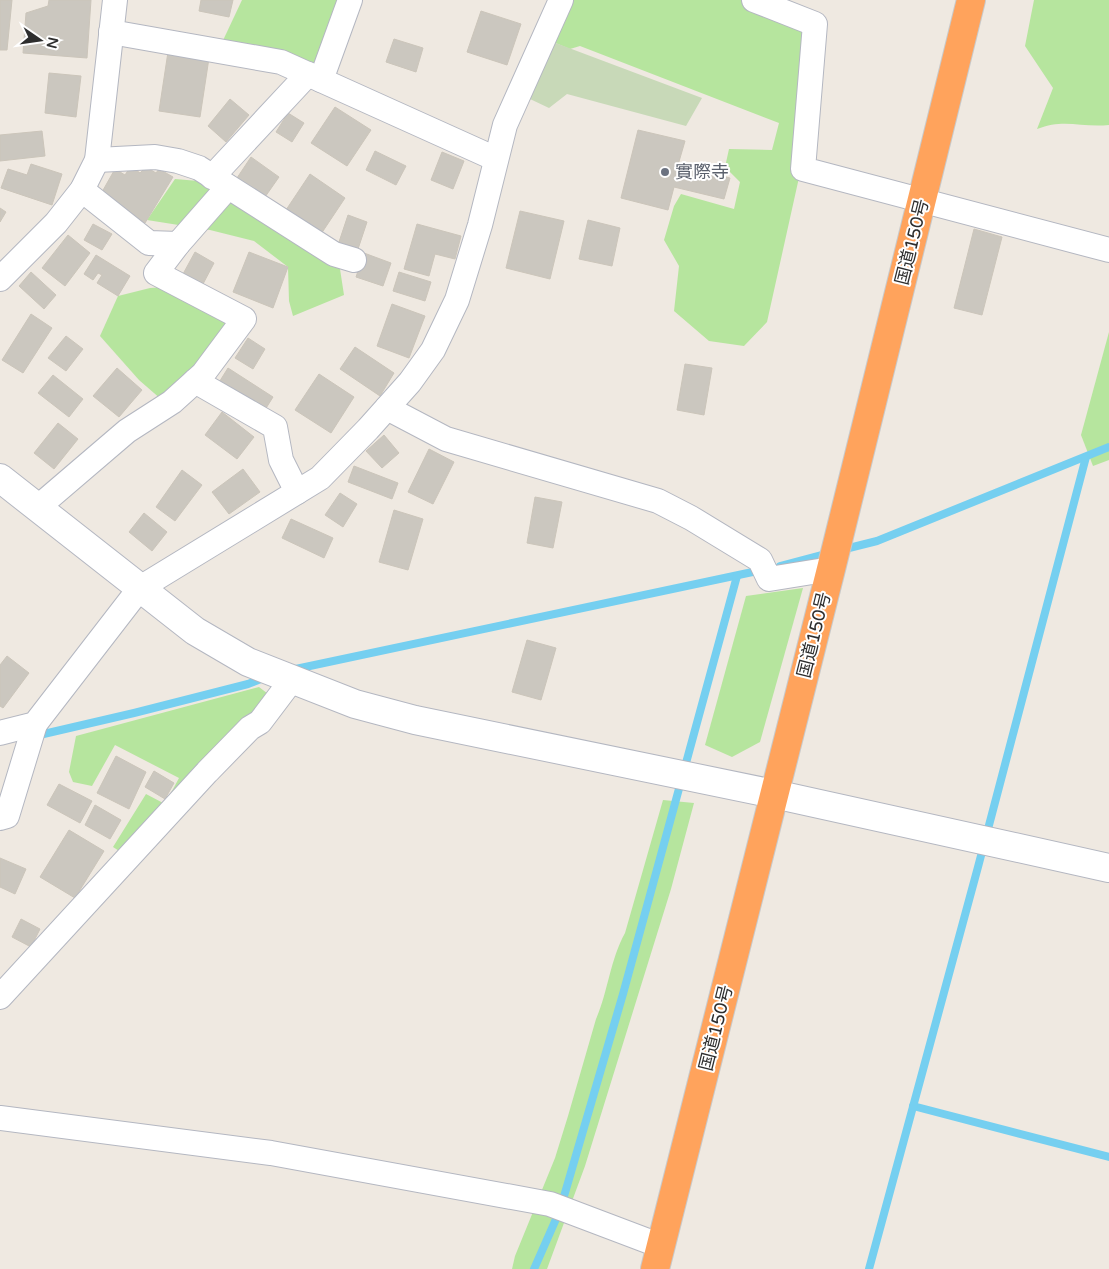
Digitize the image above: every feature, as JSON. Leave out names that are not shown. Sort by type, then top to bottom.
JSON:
[{"type":"highway","name":"国道150号","points":[[658,1258],[831,569],[971,0]]},
{"type":"street","points":[[0,279],[56,223],[82,190],[97,160],[115,0]]},
{"type":"street","points":[[38,508],[127,431],[172,402],[203,374],[244,319],[156,273],[220,182],[315,77],[350,0]]},
{"type":"street","points":[[0,818],[7,816],[35,724],[140,588],[320,478],[410,382],[432,350],[457,300],[480,225],[505,125],[561,0]]},
{"type":"street","points":[[754,0],[815,24],[803,169],[1109,250]]},
{"type":"street","points":[[111,32],[281,62],[496,159]]},
{"type":"street","points":[[97,160],[155,157],[199,168],[334,254],[354,260]]},
{"type":"street","points":[[82,190],[149,242],[178,244]]},
{"type":"street","points":[[195,381],[275,427],[281,460],[297,492]]},
{"type":"street","points":[[387,408],[446,439],[658,501],[691,518],[760,560],[769,579],[831,569]]},
{"type":"street","points":[[0,478],[195,631],[248,662],[291,681],[355,704],[416,720],[774,794],[1109,868]]},
{"type":"street","points":[[0,997],[213,766],[250,728],[260,722],[291,681]]},
{"type":"street","points":[[0,733],[35,724]]},
{"type":"street","points":[[0,1118],[271,1153],[550,1204],[658,1258]]},
{"type":"green space","points":[[242,0],[351,0],[314,77],[218,51]]},
{"type":"green space","points":[[568,0],[748,0],[815,24],[804,155],[767,322],[744,346],[709,341],[674,311],[679,266],[664,240],[674,206],[681,194],[734,209],[740,182],[725,167],[729,149],[772,150],[779,123],[580,46],[570,49],[553,42]]},
{"type":"green space","points":[[1034,0],[1109,0],[1109,125],[1056,124],[1037,129],[1053,88],[1025,46]]},
{"type":"green space","points":[[553,42],[702,98],[686,126],[567,94],[549,108],[530,99]]},
{"type":"green space","points":[[175,179],[222,183],[334,254],[340,269],[344,295],[293,316],[289,301],[288,267],[254,241],[210,230],[147,220]]},
{"type":"green space","points":[[182,286],[236,314],[206,354],[162,400],[139,380],[100,336],[118,296],[150,288]]},
{"type":"green space","points":[[1109,332],[1109,460],[1093,466],[1081,435]]},
{"type":"green space","points":[[803,588],[760,742],[732,757],[705,745],[746,596]]},
{"type":"green space","points":[[259,687],[276,700],[130,858],[113,847],[146,794],[165,804],[179,778],[115,745],[92,786],[73,782],[69,772],[76,736]]},
{"type":"green space","points":[[663,800],[694,803],[671,889],[585,1166],[547,1269],[512,1269],[515,1256],[555,1158],[612,965],[625,933]]},
{"type":"building","points":[[0,0],[12,0],[7,50],[0,50]]},
{"type":"building","points":[[49,0],[91,0],[87,58],[23,53],[26,13],[48,6]]},
{"type":"building","points":[[201,0],[233,0],[229,17],[199,11]]},
{"type":"building","points":[[481,11],[521,24],[507,65],[467,52]]},
{"type":"building","points":[[394,39],[423,48],[416,72],[386,62]]},
{"type":"building","points":[[168,52],[209,58],[200,117],[159,111]]},
{"type":"building","points":[[49,73],[81,76],[76,117],[45,113]]},
{"type":"building","points":[[230,99],[249,115],[226,142],[208,126]]},
{"type":"building","points":[[335,107],[371,130],[347,166],[311,143]]},
{"type":"building","points":[[288,113],[304,123],[292,142],[276,132]]},
{"type":"building","name":"實際寺","points":[[638,130],[685,141],[678,165],[730,178],[724,199],[674,187],[668,210],[621,198]]},
{"type":"building","points":[[42,131],[45,156],[0,161],[0,135]]},
{"type":"building","points":[[375,151],[406,166],[396,185],[366,170]]},
{"type":"building","points":[[442,152],[464,161],[453,189],[431,180]]},
{"type":"building","points":[[251,157],[279,177],[265,197],[237,178]]},
{"type":"building","points":[[31,164],[62,174],[52,205],[1,188],[8,169],[27,175]]},
{"type":"building","points":[[131,166],[140,173],[146,167],[156,173],[159,169],[173,177],[145,223],[102,192],[115,169],[125,175]]},
{"type":"building","points":[[310,174],[345,198],[321,234],[286,210]]},
{"type":"building","points":[[0,208],[6,212],[0,222]]},
{"type":"building","points":[[520,211],[564,221],[550,279],[506,268]]},
{"type":"building","points":[[348,215],[367,222],[358,249],[339,242]]},
{"type":"building","points":[[588,220],[620,228],[612,266],[579,259]]},
{"type":"building","points":[[93,224],[112,234],[102,250],[84,240]]},
{"type":"building","points":[[417,224],[461,236],[455,259],[435,254],[429,276],[404,269]]},
{"type":"building","points":[[974,229],[1002,237],[982,315],[954,308]]},
{"type":"building","points":[[68,235],[90,253],[65,286],[42,268]]},
{"type":"building","points":[[195,252],[214,263],[203,284],[183,274]]},
{"type":"building","points":[[249,252],[288,267],[273,308],[233,292]]},
{"type":"building","points":[[364,253],[391,263],[383,286],[356,277]]},
{"type":"building","points":[[96,255],[130,276],[118,296],[97,283],[102,275],[98,273],[93,280],[84,274]]},
{"type":"building","points":[[31,272],[56,295],[44,309],[19,286]]},
{"type":"building","points":[[399,272],[431,282],[425,301],[393,291]]},
{"type":"building","points":[[392,304],[425,316],[409,358],[377,346]]},
{"type":"building","points":[[31,314],[52,328],[23,373],[2,360]]},
{"type":"building","points":[[66,336],[83,349],[66,371],[48,358]]},
{"type":"building","points":[[248,338],[265,349],[253,369],[235,358]]},
{"type":"building","points":[[355,347],[394,373],[380,396],[340,369]]},
{"type":"building","points":[[685,364],[712,368],[704,415],[677,410]]},
{"type":"building","points":[[117,368],[142,390],[119,417],[93,396]]},
{"type":"building","points":[[228,368],[273,397],[263,413],[218,384]]},
{"type":"building","points":[[319,374],[354,397],[331,433],[295,410]]},
{"type":"building","points":[[53,375],[83,399],[69,417],[38,393]]},
{"type":"building","points":[[222,412],[254,437],[237,459],[205,435]]},
{"type":"building","points":[[58,423],[78,439],[54,469],[34,453]]},
{"type":"building","points":[[384,435],[399,453],[382,468],[366,451]]},
{"type":"building","points":[[429,449],[454,462],[433,504],[408,492]]},
{"type":"building","points":[[354,466],[398,483],[392,499],[348,482]]},
{"type":"building","points":[[243,469],[260,492],[229,514],[212,492]]},
{"type":"building","points":[[182,470],[202,485],[175,521],[156,507]]},
{"type":"building","points":[[340,493],[357,504],[343,527],[325,515]]},
{"type":"building","points":[[535,497],[562,502],[553,548],[527,543]]},
{"type":"building","points":[[394,510],[423,519],[408,570],[379,562]]},
{"type":"building","points":[[144,513],[167,532],[152,551],[129,532]]},
{"type":"building","points":[[291,519],[333,538],[324,558],[282,538]]},
{"type":"building","points":[[527,640],[556,648],[541,700],[512,692]]},
{"type":"building","points":[[7,656],[29,673],[3,708],[0,706],[0,665]]},
{"type":"building","points":[[116,756],[146,772],[129,809],[97,793]]},
{"type":"building","points":[[154,771],[174,783],[165,799],[145,787]]},
{"type":"building","points":[[59,784],[92,801],[80,823],[47,805]]},
{"type":"building","points":[[95,805],[121,820],[110,839],[85,825]]},
{"type":"building","points":[[69,830],[104,851],[75,898],[40,877]]},
{"type":"building","points":[[0,858],[26,869],[15,894],[0,887]]},
{"type":"building","points":[[21,919],[40,929],[31,947],[12,937]]},
{"type":"waterway","points":[[841,550],[877,541],[1109,447]]},
{"type":"waterway","points":[[869,1269],[978,867],[1086,457]]},
{"type":"waterway","points":[[780,566],[829,553]]},
{"type":"waterway","points":[[291,670],[762,570]]},
{"type":"waterway","points":[[534,1269],[560,1210],[623,994],[737,576]]},
{"type":"waterway","points":[[35,736],[248,684],[266,677]]},
{"type":"waterway","points":[[913,1106],[1109,1157]]},
{"type":"place","name":"實際寺","points":[[665,172]]}]
